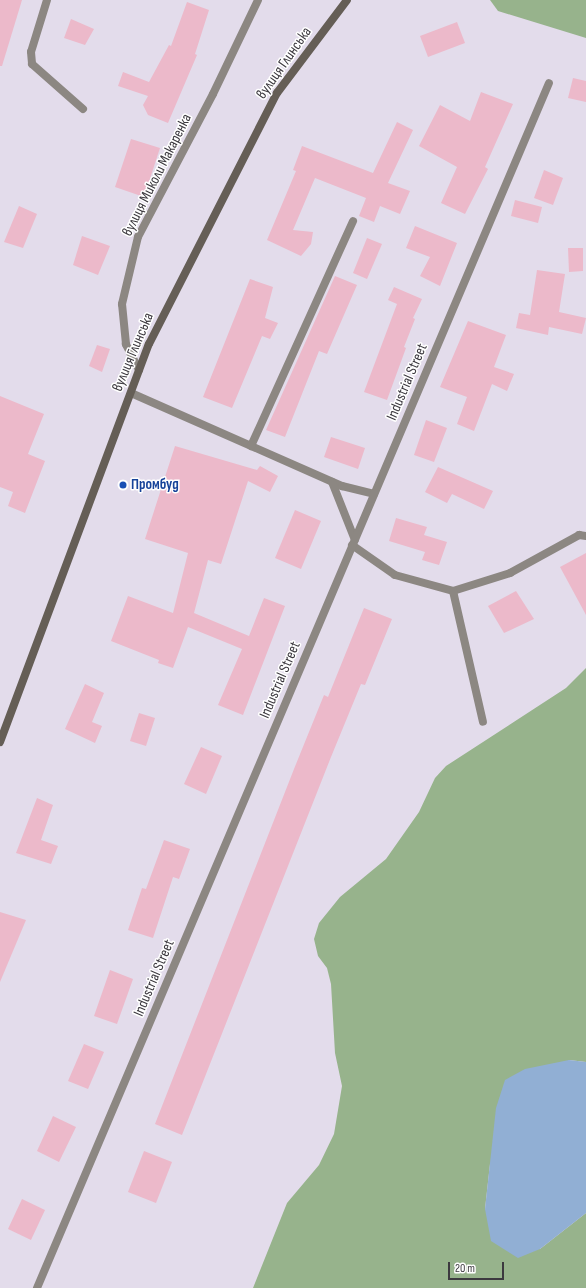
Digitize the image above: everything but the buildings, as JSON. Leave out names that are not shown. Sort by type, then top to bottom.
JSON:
[{"type":"main road","name":"вулиця Глинська","points":[[0,742],[149,344],[277,93],[347,0]]},
{"type":"street","points":[[47,0],[31,52],[32,64],[83,109]]},
{"type":"street","name":"вулиця Миколи Макаренка","points":[[140,370],[126,344],[122,304],[138,237],[214,94],[258,0]]},
{"type":"street","name":"Industrial Street","points":[[37,1288],[549,83]]},
{"type":"street","points":[[251,446],[353,221]]},
{"type":"street","points":[[131,393],[332,482],[374,494]]},
{"type":"street","points":[[332,482],[353,542],[395,575],[453,591],[510,573],[579,535],[586,536]]},
{"type":"street","points":[[453,591],[483,722]]},
{"type":"green space","points":[[490,0],[586,0],[586,38],[498,11]]},
{"type":"green space","points":[[586,668],[586,1062],[569,1060],[490,1164],[485,1209],[540,1249],[586,1213],[586,1288],[253,1288],[287,1203],[319,1165],[334,1134],[342,1086],[335,1053],[331,984],[327,968],[318,956],[314,939],[319,923],[340,897],[386,859],[419,812],[435,778],[446,766],[566,688]]},
{"type":"water","points":[[569,1060],[586,1062],[586,1213],[540,1249],[518,1258],[491,1241],[485,1209],[496,1108],[505,1080],[525,1069]]},
{"type":"place","name":"Промбуд","points":[[123,485]]}]
